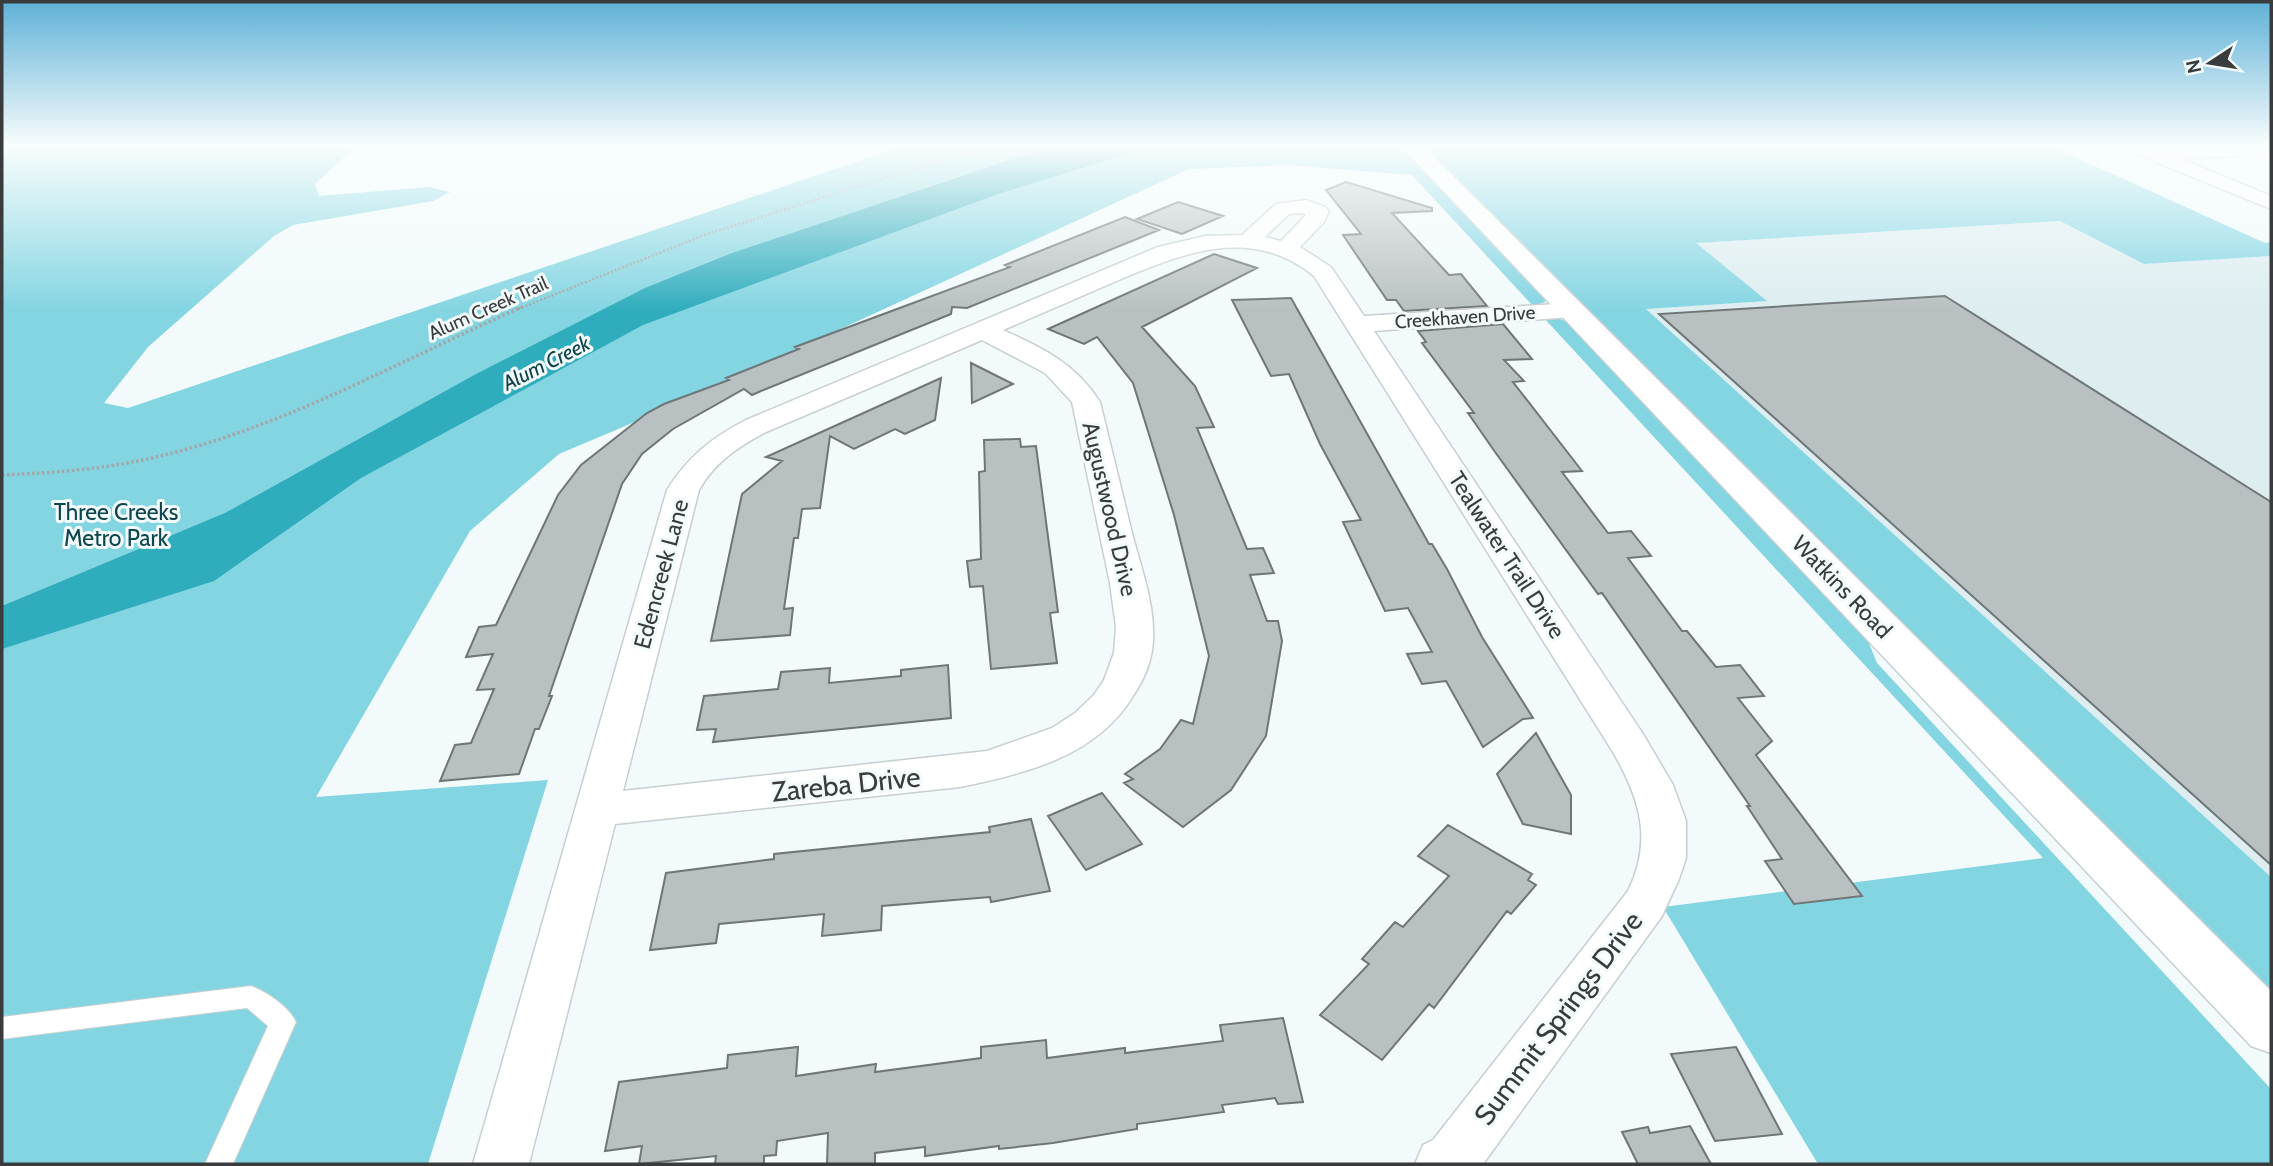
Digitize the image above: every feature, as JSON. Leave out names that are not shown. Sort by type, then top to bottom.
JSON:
[{"type":"street","name":"Watkins Road","points":[[1465,201],[2271,1028]]},
{"type":"street","name":"Edencreek Lane","points":[[501,1164],[683,490],[699,463],[723,443],[756,426],[1175,249],[1207,243],[1268,245]]},
{"type":"street","name":"Tealwater Trail Drive","points":[[1268,245],[1301,254],[1323,272],[1649,777],[1663,812],[1668,844],[1657,880],[1645,903]]},
{"type":"street","name":"Creekhaven Drive","points":[[1357,324],[1572,310]]},
{"type":"street","name":"Augustwood Drive","points":[[984,331],[1048,362],[1078,387],[1086,402],[1129,588],[1133,652],[1119,688],[1106,708],[1085,727]]},
{"type":"street","name":"Zareba Drive","points":[[598,810],[960,772],[1006,764],[1062,743],[1085,727]]},
{"type":"street","name":"Summit Springs Drive","points":[[1444,1164],[1453,1159],[1645,903]]},
{"type":"lane","points":[[2,1028],[251,997],[283,1022],[219,1164]]},
{"type":"path","name":"Alum Creek Trail","points":[[2,475],[84,469],[173,453],[252,427],[396,368],[502,315],[650,254],[724,227],[807,201]]},
{"type":"shaded area","points":[[2060,221],[2144,264],[2271,256],[2271,877],[1646,309],[1766,301],[1694,243]]},
{"type":"green space","name":"Three Creeks Metro Park","points":[[2,201],[431,201],[293,225],[274,236],[148,347],[104,403],[128,408],[739,201],[1118,201],[675,405],[559,454],[470,531],[316,797],[548,780],[428,1164],[2,1164]]},
{"type":"green space","points":[[1436,201],[1456,201],[1544,292],[1545,302],[1533,306]]},
{"type":"green space","points":[[1475,201],[2173,201],[2265,243],[2271,242],[2271,256],[2144,264],[2060,221],[1696,243],[1767,301],[1646,309],[2271,877],[2271,1003]]},
{"type":"green space","points":[[1543,317],[1560,319],[1577,326],[1858,616],[1877,663],[2271,1089],[2271,1164],[1818,1164],[1663,907],[2043,858]]},
{"type":"water","name":"Alum Creek","points":[[886,201],[978,201],[643,325],[361,478],[214,581],[2,649],[2,606],[225,513],[476,374],[645,288],[732,253]]},
{"type":"building","points":[[1335,201],[1410,201],[1432,208],[1432,211],[1392,213],[1449,275],[1461,274],[1487,306],[1404,311],[1396,300],[1387,300],[1343,235],[1361,234]]},
{"type":"building","points":[[1178,202],[1223,216],[1182,234],[1137,219]]},
{"type":"building","points":[[1125,217],[1159,230],[967,308],[952,307],[951,314],[752,395],[744,389],[673,429],[642,454],[622,484],[549,696],[552,696],[539,729],[535,729],[519,774],[440,781],[455,745],[471,743],[494,689],[477,690],[493,654],[466,657],[479,627],[496,625],[558,495],[581,465],[647,413],[664,404],[729,380],[726,378],[799,349],[795,347],[1010,267],[1005,265]]},
{"type":"building","points":[[1214,254],[1257,268],[1142,327],[1195,386],[1214,427],[1197,428],[1247,549],[1263,548],[1274,573],[1250,575],[1267,621],[1278,621],[1282,641],[1266,736],[1231,790],[1183,827],[1124,783],[1133,779],[1125,774],[1160,749],[1181,720],[1193,724],[1209,656],[1174,515],[1133,383],[1097,337],[1084,344],[1048,329]]},
{"type":"building","points":[[1945,296],[2271,502],[2271,865],[1659,314]]},
{"type":"building","points":[[1291,298],[1429,544],[1432,544],[1447,569],[1482,637],[1533,718],[1523,719],[1483,747],[1446,681],[1422,684],[1407,654],[1432,652],[1408,608],[1385,611],[1343,522],[1361,520],[1320,444],[1289,374],[1271,376],[1232,300]]},
{"type":"building","points":[[1503,324],[1532,359],[1504,360],[1524,381],[1513,382],[1582,471],[1562,472],[1608,533],[1631,531],[1651,556],[1628,558],[1682,631],[1687,631],[1716,667],[1740,665],[1764,696],[1738,698],[1772,741],[1756,755],[1862,896],[1794,904],[1765,861],[1782,859],[1747,806],[1750,806],[1602,593],[1598,594],[1495,452],[1468,413],[1474,413],[1422,343],[1426,342],[1418,331]]},
{"type":"building","points":[[971,363],[1013,384],[972,403]]},
{"type":"building","points":[[941,378],[935,420],[905,434],[895,429],[854,449],[830,436],[820,508],[802,509],[798,538],[794,538],[784,609],[793,608],[790,635],[711,641],[742,494],[782,461],[766,457]]},
{"type":"building","points":[[1020,439],[1021,447],[1036,446],[1058,612],[1050,613],[1057,663],[991,669],[983,586],[970,587],[967,561],[981,559],[979,472],[985,471],[984,440]]},
{"type":"building","points":[[948,665],[951,718],[713,742],[716,729],[697,730],[704,696],[778,689],[781,672],[830,668],[829,683],[901,676],[901,670]]},
{"type":"building","points":[[1536,733],[1571,795],[1571,834],[1523,824],[1497,774]]},
{"type":"building","points":[[1102,793],[1142,844],[1086,870],[1048,816]]},
{"type":"building","points":[[1031,819],[1050,891],[991,902],[990,897],[882,906],[881,930],[822,936],[824,914],[719,924],[716,943],[650,950],[666,873],[774,859],[774,854],[990,832],[989,827]]},
{"type":"building","points":[[1448,825],[1532,874],[1528,880],[1536,885],[1511,914],[1507,911],[1434,1008],[1429,1004],[1382,1060],[1320,1015],[1369,964],[1362,959],[1395,922],[1403,927],[1449,876],[1418,856]]},
{"type":"building","points":[[1283,1018],[1303,1102],[1278,1104],[1275,1098],[1222,1105],[1224,1112],[1137,1124],[1137,1129],[1053,1143],[999,1149],[999,1146],[925,1156],[925,1147],[875,1153],[875,1164],[827,1164],[828,1133],[777,1141],[776,1155],[764,1156],[764,1164],[715,1164],[716,1156],[639,1164],[642,1146],[605,1151],[619,1082],[727,1068],[728,1055],[798,1047],[796,1076],[876,1064],[875,1072],[981,1058],[981,1047],[1046,1040],[1047,1058],[1125,1048],[1125,1053],[1223,1041],[1220,1025]]},
{"type":"building","points":[[1736,1047],[1782,1134],[1715,1141],[1671,1054]]},
{"type":"building","points":[[1690,1126],[1711,1164],[1638,1164],[1622,1132],[1648,1127],[1650,1133]]}]
